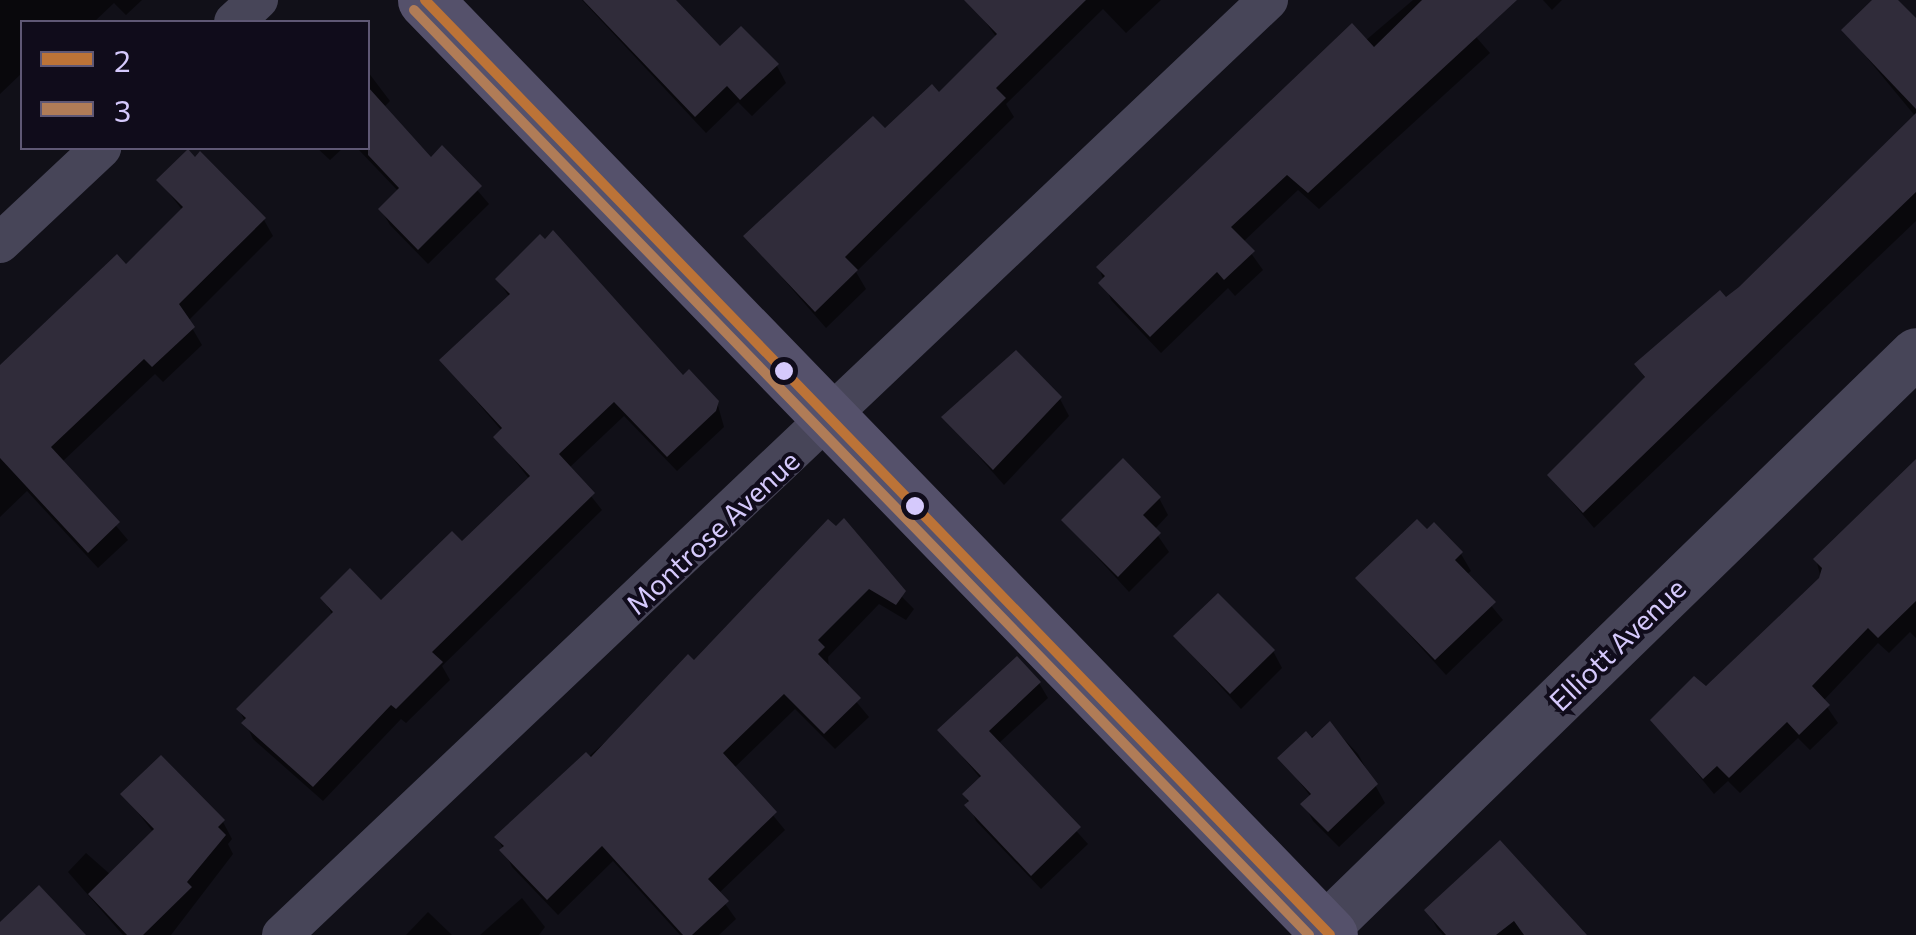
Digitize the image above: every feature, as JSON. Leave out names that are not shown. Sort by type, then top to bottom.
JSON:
[{"type":"main road","points":[[425,0],[834,416],[1324,933]]},
{"type":"street","points":[[236,20],[258,0]]},
{"type":"street","name":"Montrose Avenue","points":[[282,935],[834,416],[1268,0]]},
{"type":"street","points":[[0,243],[99,150]]},
{"type":"street","name":"Elliott Avenue","points":[[1324,933],[1916,353]]},
{"type":"building","points":[[583,0],[676,0],[720,46],[741,26],[779,64],[740,100],[727,86],[695,117]]},
{"type":"building","points":[[964,0],[1086,0],[996,88],[1006,98],[845,257],[858,270],[815,312],[743,236],[873,116],[885,128],[932,84],[939,92],[997,34]]},
{"type":"building","points":[[1422,0],[1517,0],[1308,193],[1287,175],[1231,227],[1255,251],[1224,280],[1217,272],[1150,337],[1098,283],[1105,276],[1096,267],[1352,23],[1374,47]]},
{"type":"building","points":[[1872,0],[1898,0],[1916,18],[1916,109],[1841,30]]},
{"type":"building","points":[[370,89],[431,157],[442,145],[482,186],[418,250],[378,209],[399,188],[368,155]]},
{"type":"building","points":[[1916,113],[1916,192],[1583,513],[1547,475],[1645,377],[1634,364],[1720,290],[1726,297],[1739,287]]},
{"type":"building","points":[[187,150],[195,157],[200,151],[266,218],[179,304],[195,327],[152,367],[144,359],[51,447],[120,522],[88,553],[0,458],[0,365],[117,254],[126,264],[183,207],[156,180]]},
{"type":"building","points":[[553,230],[683,375],[689,369],[719,401],[716,411],[667,457],[614,402],[559,454],[595,493],[432,652],[443,662],[396,709],[391,705],[313,787],[241,723],[246,718],[236,709],[333,612],[320,598],[350,568],[381,600],[452,531],[462,541],[530,476],[493,437],[502,428],[439,360],[510,294],[495,279],[540,234],[545,239]]},
{"type":"building","points":[[1016,350],[1062,397],[993,470],[941,417]]},
{"type":"building","points":[[1123,458],[1161,497],[1143,515],[1161,533],[1118,577],[1061,520]]},
{"type":"building","points":[[1916,459],[1916,601],[1878,638],[1868,628],[1812,686],[1830,705],[1799,735],[1787,722],[1729,778],[1717,766],[1703,779],[1650,720],[1694,676],[1706,686],[1819,578],[1822,568],[1813,559]]},
{"type":"building","points":[[844,518],[906,591],[896,605],[869,589],[818,640],[825,647],[818,654],[861,698],[824,734],[784,694],[723,753],[777,812],[708,879],[729,901],[692,935],[683,935],[602,846],[547,900],[499,850],[504,846],[494,837],[586,752],[591,757],[688,654],[694,660],[828,519],[836,526]]},
{"type":"building","points":[[1417,519],[1427,529],[1434,522],[1463,552],[1455,560],[1496,602],[1435,660],[1355,578]]},
{"type":"building","points":[[1218,593],[1275,650],[1230,694],[1173,636]]},
{"type":"building","points":[[1017,656],[1041,682],[989,731],[1081,827],[1031,876],[964,805],[969,801],[962,794],[981,776],[937,730]]},
{"type":"building","points":[[1330,721],[1378,784],[1328,832],[1300,804],[1311,794],[1277,758],[1306,731],[1312,738]]},
{"type":"building","points":[[161,755],[225,820],[218,827],[226,835],[187,882],[192,887],[143,935],[127,935],[88,894],[154,829],[120,794]]},
{"type":"building","points":[[1500,840],[1587,935],[1524,935],[1514,921],[1496,935],[1446,935],[1424,910]]},
{"type":"building","points":[[39,885],[86,935],[0,935],[0,922]]},
{"type":"transit line","name":"2","points":[[425,0],[1330,935]]},
{"type":"transit line","name":"3","points":[[414,10],[1309,935]]}]
